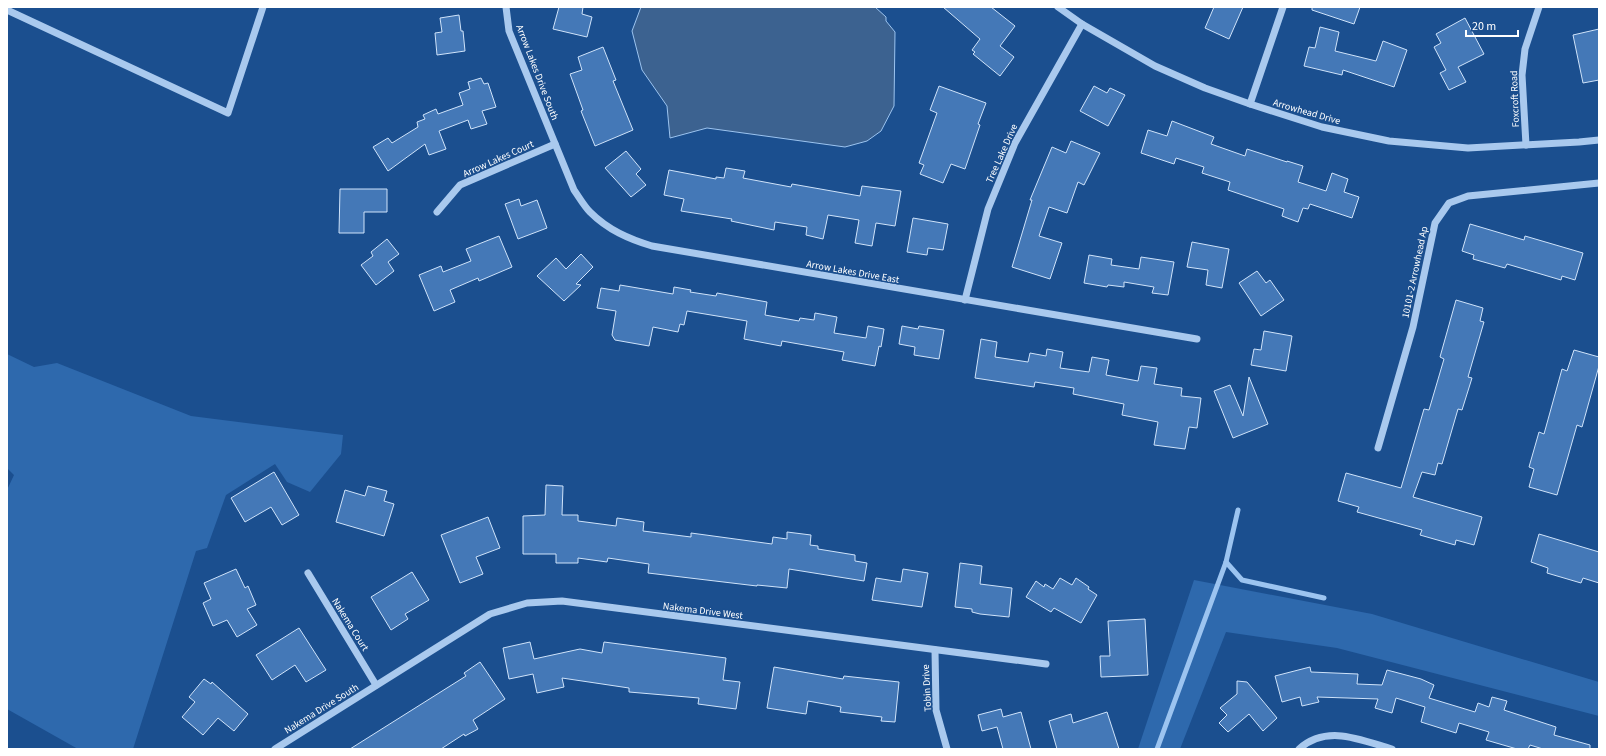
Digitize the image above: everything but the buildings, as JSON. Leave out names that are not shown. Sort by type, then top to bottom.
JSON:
[{"type":"street","points":[[7,10],[228,113],[262,7]]},
{"type":"street","name":"Arrow Lakes Drive South","points":[[506,7],[509,30],[554,144]]},
{"type":"street","name":"Arrowhead Drive","points":[[1058,7],[1082,24],[1155,66],[1205,88],[1322,127],[1389,141],[1468,148],[1599,140]]},
{"type":"street","points":[[1250,104],[1283,7]]},
{"type":"street","name":"Foxcroft Road","points":[[1526,145],[1522,75],[1525,50],[1539,7]]},
{"type":"street","name":"Tree Lake Drive","points":[[965,300],[988,209],[1015,143],[1082,24]]},
{"type":"street","name":"Arrow Lakes Court","points":[[437,212],[460,185],[554,144]]},
{"type":"street","name":"Arrow Lakes Drive East","points":[[554,144],[574,190],[589,211],[609,228],[632,240],[652,246],[1197,339]]},
{"type":"street","name":"10101-2 Arrowhead Ap","points":[[1378,448],[1413,327],[1435,223],[1449,203],[1468,196],[1599,183]]},
{"type":"street","name":"Nakema Court","points":[[308,573],[376,685]]},
{"type":"street","name":"Nakema Drive West","points":[[376,685],[490,614],[527,603],[562,602],[1046,664]]},
{"type":"street","name":"Tobin Drive","points":[[935,650],[936,710],[947,749]]},
{"type":"street","name":"Nakema Drive South","points":[[276,749],[376,685]]},
{"type":"street","points":[[1301,747],[1319,738],[1334,735],[1348,736],[1392,749]]},
{"type":"shaded area","points":[[641,7],[875,7],[886,17],[886,21],[895,32],[894,106],[881,131],[867,141],[845,147],[707,128],[670,138],[667,106],[642,70],[632,31]]},
{"type":"shaded area","points":[[7,354],[34,367],[57,363],[191,416],[343,435],[341,454],[310,492],[287,482],[275,464],[226,495],[207,548],[196,551],[133,749],[78,749],[7,709],[7,490],[14,475],[7,468]]},
{"type":"shaded area","points":[[1194,580],[1372,614],[1599,682],[1599,716],[1337,648],[1226,632],[1180,749],[1138,749]]},
{"type":"waterway","points":[[1157,749],[1226,562],[1238,510]]},
{"type":"waterway","points":[[1226,562],[1242,580],[1324,598]]}]
